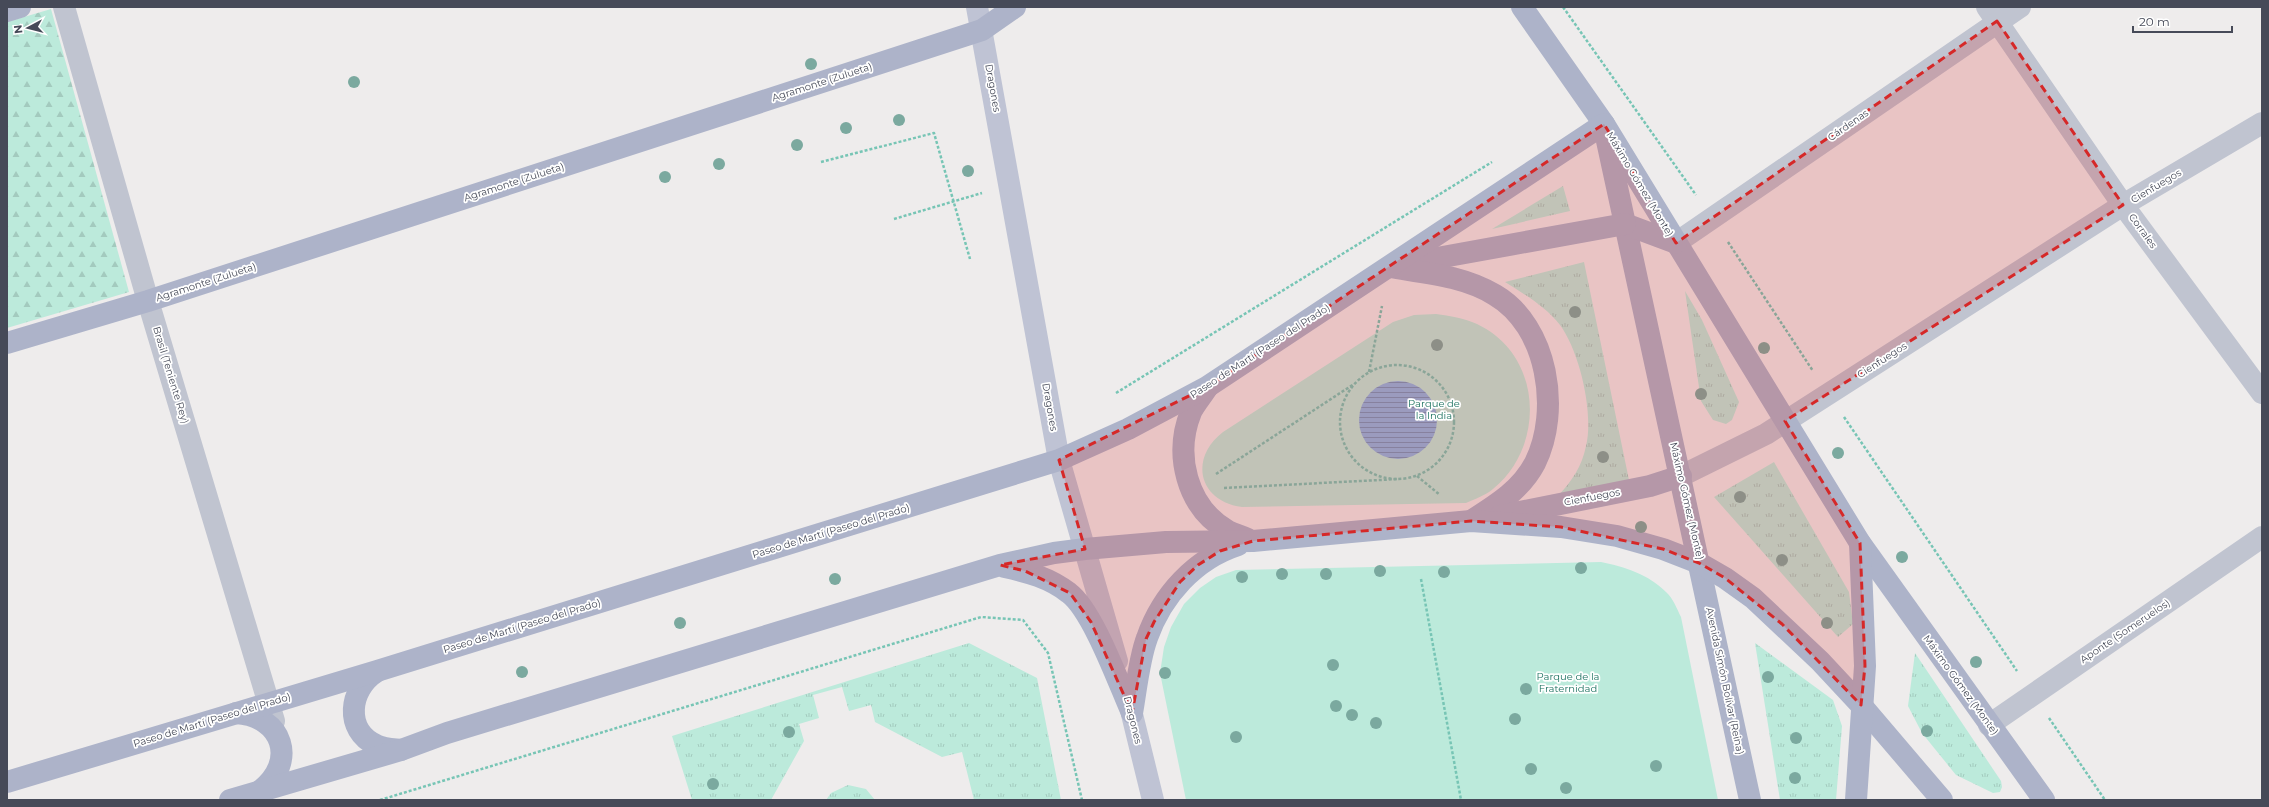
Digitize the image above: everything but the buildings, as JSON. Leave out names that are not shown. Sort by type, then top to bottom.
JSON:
[{"type":"main road","points":[[7,11],[20,7]]},
{"type":"main road","name":"Dragones","points":[[977,7],[1060,460],[1132,713],[1153,800]]},
{"type":"main road","name":"Agramonte (Zulueta)","points":[[7,343],[148,301],[982,30],[1015,7]]},
{"type":"main road","name":"Máximo Gómez (Monte)","points":[[1522,7],[1604,124],[1860,543],[2044,800]]},
{"type":"main road","points":[[1390,267],[1604,124]]},
{"type":"main road","name":"Máximo Gómez (Monte)","points":[[1604,124],[1699,562],[1753,598],[1820,661],[1862,705],[1942,800]]},
{"type":"main road","name":"Máximo Gómez (Monte)","points":[[1625,224],[1676,243]]},
{"type":"main road","name":"Paseo de Martí (Paseo del Prado)","points":[[7,782],[269,702],[377,671],[1060,460],[1128,429],[1207,387],[1390,267],[1625,224]]},
{"type":"main road","points":[[1390,267],[1473,284],[1496,296],[1520,316],[1538,348],[1547,378],[1548,416],[1543,441],[1535,463],[1521,483],[1505,499],[1471,521]]},
{"type":"main road","points":[[1207,387],[1192,410],[1184,436],[1184,464],[1191,490],[1207,513],[1228,530],[1253,541]]},
{"type":"main road","name":"Cienfuegos","points":[[1471,521],[1650,486],[1680,476]]},
{"type":"main road","points":[[230,800],[401,750],[470,726],[1000,566],[1054,553],[1166,542],[1253,541],[1471,521],[1561,527],[1617,536],[1663,549],[1699,562]]},
{"type":"main road","points":[[1132,713],[1146,638],[1165,602],[1180,582],[1198,565],[1220,551],[1253,541]]},
{"type":"main road","points":[[1856,800],[1865,659],[1860,543]]},
{"type":"main road","name":"Avenida Simón Bolívar (Reina)","points":[[1699,562],[1750,800]]},
{"type":"main road","points":[[1000,566],[1041,576],[1070,593],[1091,622],[1132,713]]},
{"type":"main road","points":[[377,671],[366,678],[358,688],[354,701],[354,714],[358,726],[365,737],[376,745],[388,749],[401,750]]},
{"type":"main road","points":[[236,713],[250,714],[263,719],[274,729],[280,742],[282,756],[279,770],[271,782],[260,791]]},
{"type":"street","name":"Brasil (Teniente Rey)","points":[[64,7],[148,301],[280,742]]},
{"type":"street","name":"Cárdenas","points":[[1676,243],[1992,14],[2020,7]]},
{"type":"street","name":"Corrales","points":[[1992,14],[2123,205],[2262,393]]},
{"type":"street","name":"Cienfuegos","points":[[1680,476],[1766,434],[2123,205],[2262,123]]},
{"type":"street","name":"Aponte (Someruelos)","points":[[1989,725],[2262,537]]},
{"type":"path","points":[[1588,102],[1617,83]]},
{"type":"path","points":[[821,162],[934,133],[970,259]]},
{"type":"path","points":[[1116,393],[1494,160]]},
{"type":"path","points":[[894,219],[987,192]]},
{"type":"path","points":[[1369,372],[1390,267]]},
{"type":"path","points":[[1405,365],[1422,371],[1438,382],[1448,398],[1453,422],[1452,434],[1446,452],[1433,466],[1417,476],[1399,479],[1191,490],[1354,384],[1369,372],[1386,366],[1405,365]]},
{"type":"path","points":[[1354,384],[1344,400],[1340,418],[1341,437],[1350,454],[1363,468],[1380,477],[1399,479]]},
{"type":"path","points":[[1421,579],[1461,800]]},
{"type":"path","points":[[380,800],[981,617],[1023,620],[1048,653],[1082,800]]},
{"type":"highlighted area","points":[[1997,21],[2123,205],[1785,421],[1860,543],[1865,666],[1861,705],[1782,624],[1725,578],[1699,563],[1663,549],[1561,527],[1471,521],[1253,541],[1220,551],[1198,565],[1180,582],[1154,622],[1146,639],[1132,713],[1091,622],[1070,593],[1025,571],[1000,565],[1085,549],[1059,460],[1207,387],[1604,124],[1676,243]]},
{"type":"green space","points":[[51,9],[129,292],[7,328],[7,22]]},
{"type":"green space","points":[[1563,186],[1570,211],[1492,229]]},
{"type":"green space","points":[[1584,262],[1629,480],[1558,496],[1576,473],[1586,446],[1588,417],[1584,384],[1574,351],[1560,325],[1548,312],[1505,282]]},
{"type":"green space","points":[[1685,291],[1702,320],[1739,402],[1732,420],[1726,424],[1713,420],[1701,401]]},
{"type":"green space","name":"Parque de la India","points":[[1436,314],[1472,322],[1499,338],[1515,357],[1525,378],[1530,402],[1529,426],[1522,449],[1510,471],[1493,489],[1466,503],[1242,507],[1227,503],[1216,496],[1208,487],[1203,477],[1202,466],[1205,454],[1212,442],[1223,432],[1393,322],[1414,315]]},
{"type":"green space","points":[[1774,462],[1849,592],[1853,624],[1838,637],[1714,497]]},
{"type":"green space","name":"Parque de la Fraternidad","points":[[1601,562],[1636,572],[1652,580],[1673,600],[1681,617],[1718,800],[1186,800],[1160,673],[1164,647],[1171,627],[1184,604],[1200,588],[1216,577],[1236,570]]},
{"type":"green space","points":[[969,643],[1037,678],[1061,800],[974,800],[962,752],[942,757],[875,722],[871,705],[849,711],[842,687],[813,695],[819,718],[799,724],[804,741],[771,800],[692,800],[672,736]]},
{"type":"green space","points":[[1755,643],[1833,700],[1842,726],[1836,800],[1780,800]]},
{"type":"green space","points":[[1915,653],[2001,781],[2002,787],[2000,792],[1993,793],[1956,775],[1922,733],[1908,706]]},
{"type":"green space","points":[[848,785],[866,789],[875,800],[826,800],[831,793]]},
{"type":"water","points":[[1398,381],[1413,384],[1425,393],[1434,405],[1437,420],[1434,435],[1425,447],[1413,456],[1398,459],[1383,456],[1371,447],[1362,435],[1359,420],[1362,405],[1371,393],[1383,384]]}]
